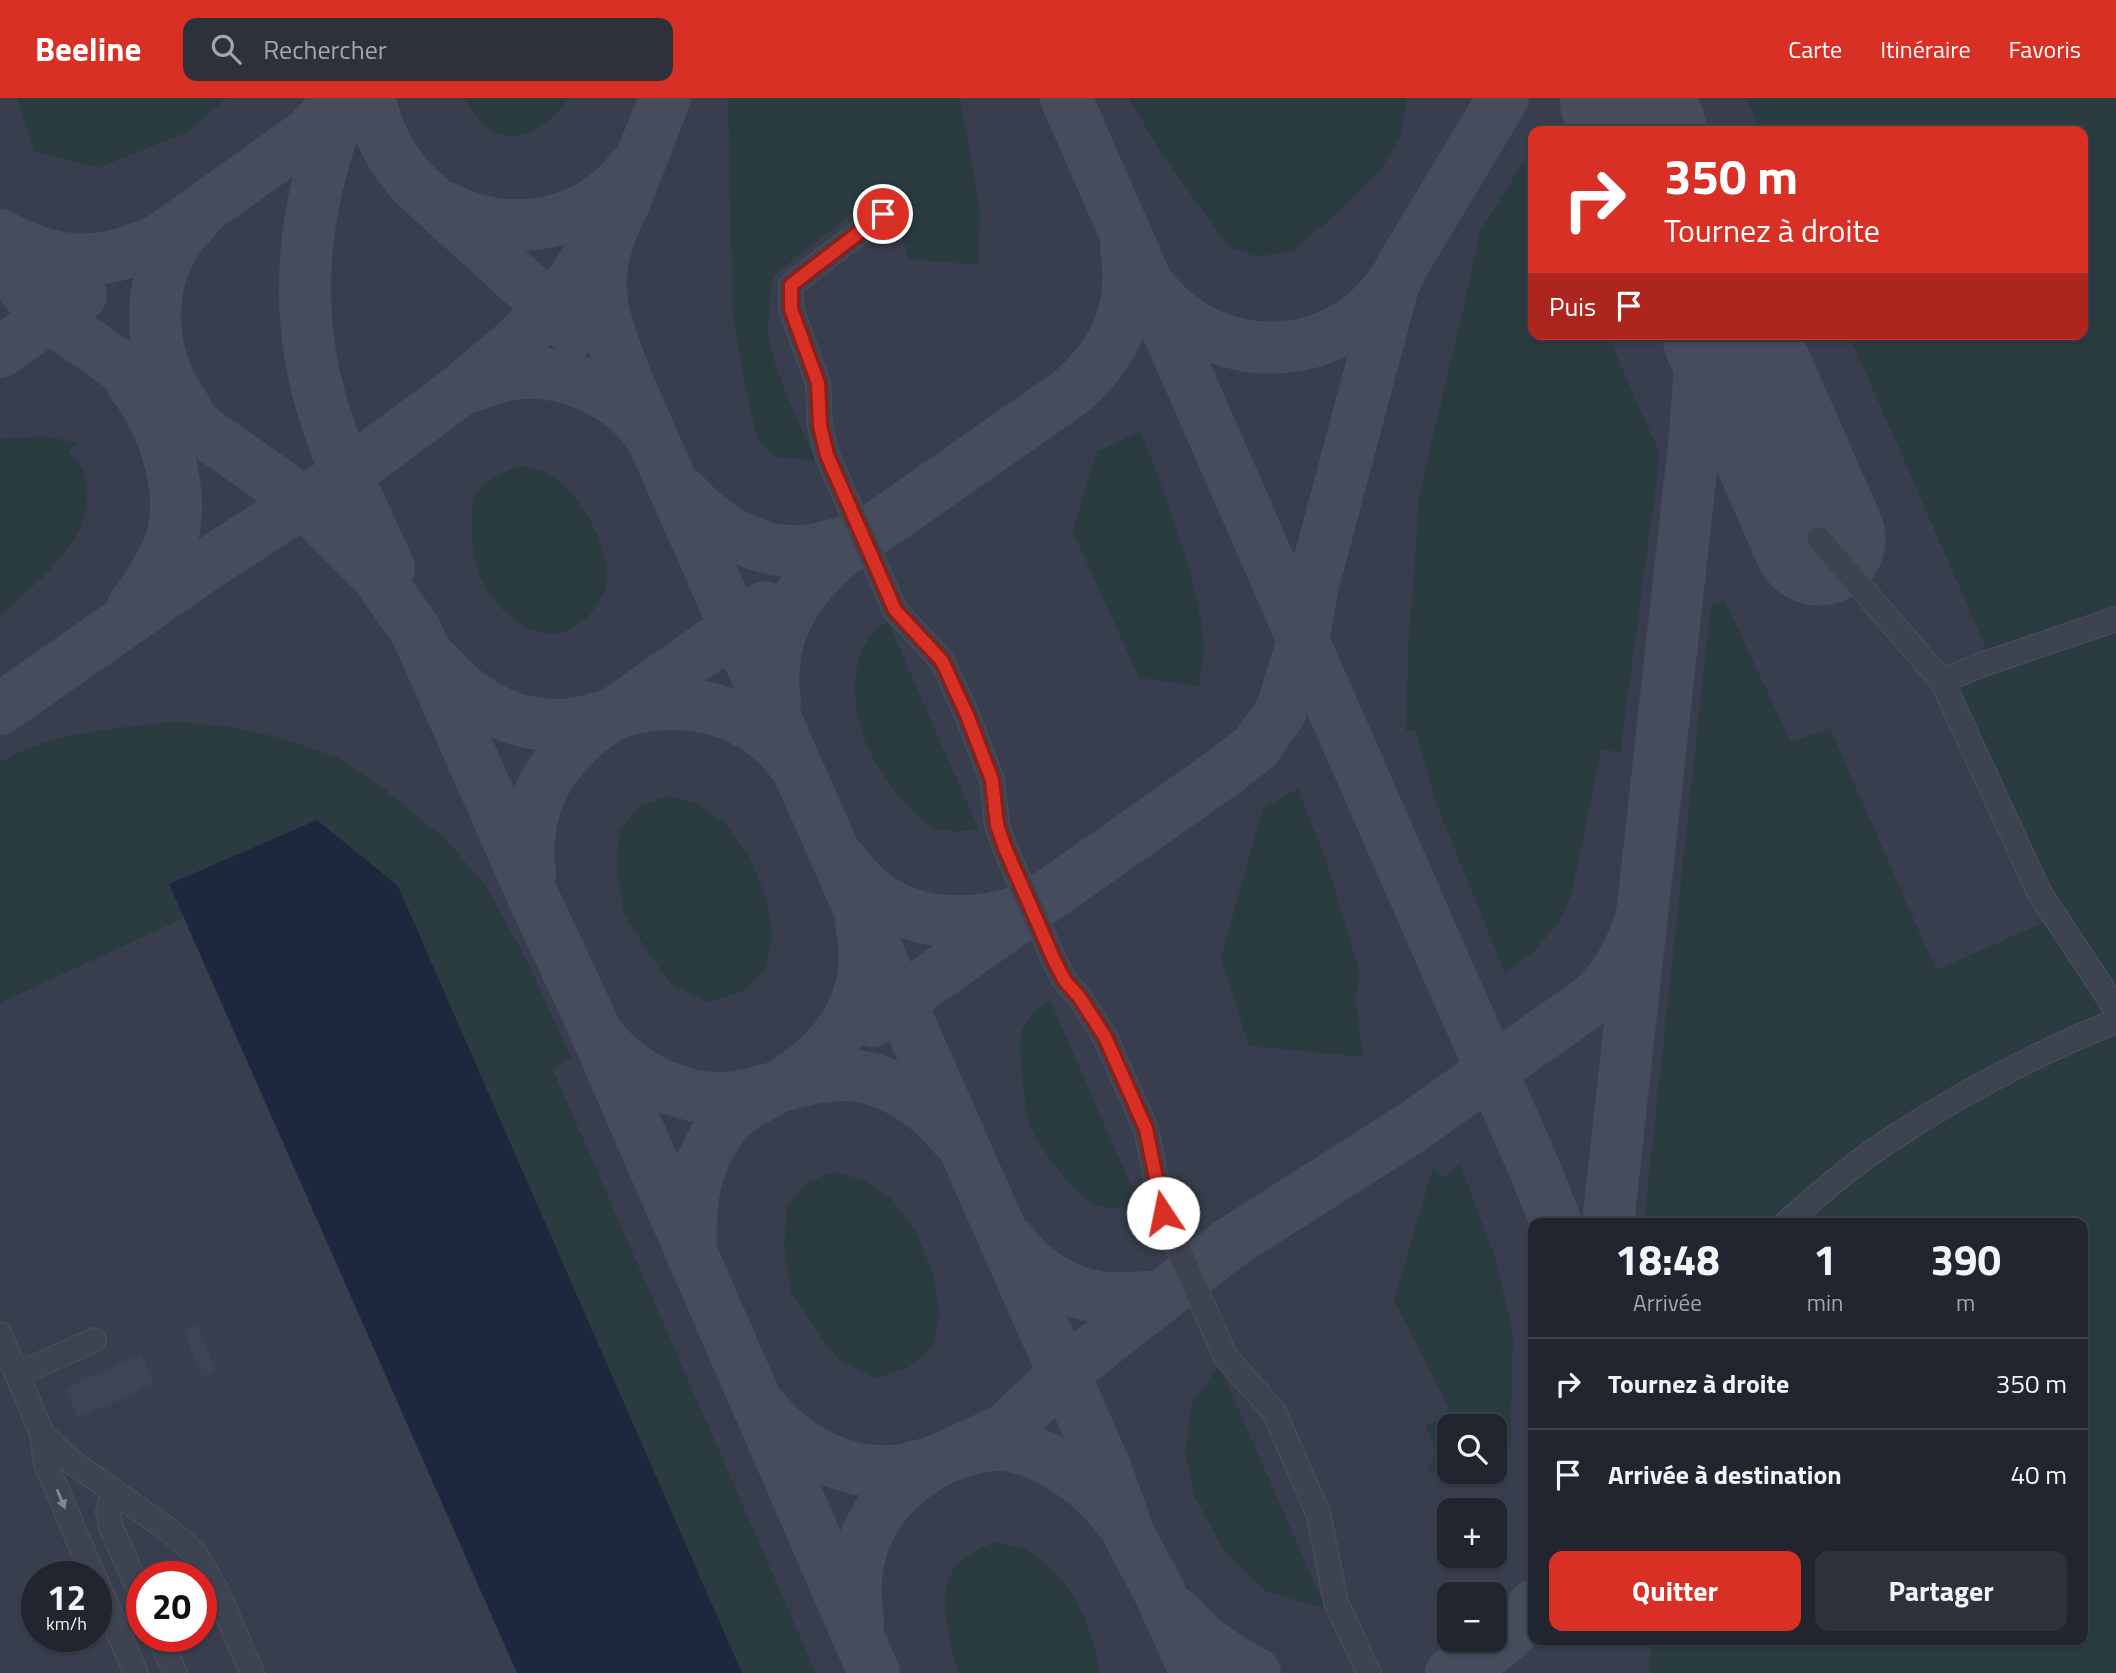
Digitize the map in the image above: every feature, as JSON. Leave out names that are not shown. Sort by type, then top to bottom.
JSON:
[{"type":"lane","points":[[883,214],[791,285],[791,309],[818,383],[820,426],[827,455],[895,610],[942,661],[967,715],[992,780],[997,825],[1005,848],[1054,960],[1065,981],[1080,998],[1105,1037],[1146,1129],[1163,1213],[1225,1356],[1274,1412],[1318,1513],[1336,1602],[1369,1673]]},
{"type":"lane","points":[[1819,539],[1942,681],[2039,892],[2116,1009]]},
{"type":"lane","points":[[1942,681],[2116,619]]},
{"type":"lane","points":[[1792,1218],[1889,1140],[2054,1047],[2116,1021]]},
{"type":"lane","points":[[0,1334],[42,1434],[46,1464],[87,1561]]},
{"type":"lane","points":[[17,1375],[94,1340]]},
{"type":"lane","points":[[42,1434],[72,1462],[170,1531],[195,1553],[218,1591],[252,1673]]},
{"type":"lane","points":[[113,1490],[108,1513],[111,1527],[126,1561]]},
{"type":"lane","points":[[112,1618],[136,1673]]},
{"type":"lane","points":[[166,1652],[175,1673]]},
{"type":"shaded area","points":[[0,98],[2116,98],[2116,1673],[0,1673]]},
{"type":"shaded area","points":[[17,98],[227,98],[188,132],[98,168],[35,152]]},
{"type":"shaded area","points":[[466,98],[569,98],[539,128],[526,134],[506,136],[481,123]]},
{"type":"shaded area","points":[[728,98],[960,98],[980,211],[978,265],[909,259],[885,187],[774,275],[768,323],[772,353],[782,384],[816,461],[776,457],[758,440],[750,408],[733,318]]},
{"type":"shaded area","points":[[1129,98],[1406,98],[1401,137],[1382,168],[1293,251],[1257,257],[1229,247],[1160,152]]},
{"type":"shaded area","points":[[1746,98],[2116,98],[2116,1673],[1651,1673],[1648,1663],[1651,1661],[1650,1645],[2088,1645],[2088,1218],[1645,1218],[1711,605],[1725,601],[1791,742],[1830,728],[1936,970],[2057,917],[1951,674],[1989,655],[1852,340],[2088,340],[2088,126],[1759,126]]},
{"type":"shaded area","points":[[1526,158],[1528,340],[1610,340],[1660,454],[1620,752],[1601,750],[1571,896],[1558,924],[1531,954],[1505,973],[1436,803],[1416,731],[1406,731],[1408,654],[1420,492],[1479,233]]},
{"type":"shaded area","points":[[1141,431],[1179,536],[1194,589],[1204,643],[1199,686],[1139,678],[1073,532],[1096,452]]},
{"type":"shaded area","points":[[45,436],[77,443],[69,452],[84,473],[86,510],[71,545],[44,576],[0,617],[0,439]]},
{"type":"shaded area","points":[[520,466],[548,473],[562,483],[583,508],[604,555],[607,570],[602,596],[581,623],[567,631],[536,631],[521,624],[495,602],[481,580],[476,563],[472,536],[473,501],[487,482]]},
{"type":"shaded area","points":[[888,622],[979,830],[946,831],[927,824],[893,789],[868,748],[858,715],[858,661],[864,645],[874,632]]},
{"type":"shaded area","points":[[175,722],[234,727],[284,739],[338,758],[378,784],[442,836],[485,884],[528,963],[571,1058],[553,1070],[816,1673],[742,1673],[398,886],[169,884],[184,918],[0,1003],[0,762],[20,752],[62,738],[108,729]]},
{"type":"shaded area","points":[[1298,789],[1327,863],[1359,971],[1355,1000],[1363,1057],[1249,1046],[1221,958],[1263,808]]},
{"type":"shaded area","points":[[667,796],[696,803],[725,823],[750,858],[766,898],[773,936],[765,970],[741,992],[707,1002],[671,984],[624,915],[617,867],[620,829],[640,806]]},
{"type":"shaded area","points":[[317,820],[398,886],[742,1673],[517,1673],[169,884]]},
{"type":"shaded area","points":[[1050,1000],[1141,1208],[1108,1208],[1089,1201],[1056,1167],[1030,1126],[1022,1077],[1022,1030],[1030,1016]]},
{"type":"shaded area","points":[[1460,1164],[1496,1260],[1513,1335],[1510,1448],[1507,1454],[1507,1414],[1443,1414],[1449,1408],[1394,1300],[1433,1168],[1442,1178]]},
{"type":"shaded area","points":[[834,1172],[863,1180],[892,1199],[917,1234],[933,1274],[940,1313],[932,1347],[908,1368],[875,1378],[839,1360],[791,1292],[784,1244],[788,1205],[807,1182]]},
{"type":"shaded area","points":[[1219,1365],[1326,1609],[1267,1592],[1224,1550],[1194,1496],[1186,1453],[1191,1405]]},
{"type":"shaded area","points":[[1437,1420],[1437,1472],[1427,1470],[1436,1452],[1426,1425]]},
{"type":"shaded area","points":[[996,1542],[1028,1551],[1057,1574],[1078,1603],[1091,1637],[1100,1673],[960,1673],[952,1652],[947,1623],[948,1581],[952,1572],[966,1557]]},
{"type":"building","points":[[197,1325],[216,1371],[202,1377],[184,1331]]},
{"type":"building","points":[[141,1354],[154,1384],[78,1418],[65,1388]]},
{"type":"taxiway","points":[[346,98],[324,159],[310,223],[306,255],[306,320],[316,381],[332,436],[389,567]]},
{"type":"taxiway","points":[[370,98],[376,123],[386,145],[415,185],[575,331]]},
{"type":"taxiway","points":[[0,709],[206,565],[347,474],[459,391],[516,343],[552,307],[571,283],[624,203],[665,98]]},
{"type":"taxiway","points":[[1066,98],[1554,1218]]},
{"type":"taxiway","points":[[844,863],[862,885],[883,901],[905,912],[929,919],[955,921],[1006,915],[1032,907],[1256,747],[1281,711],[1303,641],[1313,585],[1393,286],[1401,268],[1503,98]]},
{"type":"taxiway","points":[[0,235],[41,253],[80,260],[119,255],[140,248],[161,239],[308,134],[339,101]]},
{"type":"taxiway","points":[[447,208],[495,224],[545,222],[569,216],[592,205],[612,190],[630,171]]},
{"type":"taxiway","points":[[624,203],[605,252],[601,293],[610,333],[627,381],[1107,1472],[1129,1535],[1158,1589],[1196,1673]]},
{"type":"taxiway","points":[[187,410],[173,388],[163,364],[155,313],[158,287],[165,263],[178,240],[195,219]]},
{"type":"taxiway","points":[[775,703],[773,681],[778,640],[795,604],[820,571],[836,556],[1072,391],[1100,361],[1111,345],[1125,309],[1128,290],[1126,249]]},
{"type":"taxiway","points":[[0,258],[31,297],[63,326],[133,375],[207,434],[304,502],[375,573],[416,631],[588,1014],[874,1673]]},
{"type":"taxiway","points":[[1153,290],[1179,316],[1209,334],[1242,345],[1276,348],[1310,342],[1342,330],[1370,309],[1394,280]]},
{"type":"taxiway","points":[[0,352],[81,295]]},
{"type":"taxiway","points":[[1609,1218],[1695,435],[1700,365],[1698,340]]},
{"type":"taxiway","points":[[467,388],[513,374],[550,374],[569,378],[604,393],[634,416],[646,430]]},
{"type":"taxiway","points":[[133,385],[145,401],[163,440],[170,462],[176,506],[169,547],[133,606]]},
{"type":"taxiway","points":[[683,493],[721,527],[767,548],[801,551],[859,538]]},
{"type":"taxiway","points":[[530,877],[533,814],[547,779],[572,746],[589,731],[765,607]]},
{"type":"taxiway","points":[[437,664],[477,700],[525,722],[562,725],[657,705],[701,707],[742,720],[777,745],[792,762]]},
{"type":"taxiway","points":[[943,1458],[1006,1429],[1064,1373],[1230,1243],[1411,1128],[1593,999],[1624,960],[1642,914]]},
{"type":"taxiway","points":[[872,1021],[1017,918]]},
{"type":"taxiway","points":[[691,1248],[691,1218],[697,1176],[716,1135],[737,1111],[778,1087],[819,1057],[848,1019],[858,998],[863,975],[861,923]]},
{"type":"taxiway","points":[[603,1041],[632,1068],[649,1079],[667,1088],[706,1097],[747,1095],[830,1076],[871,1079],[899,1090],[924,1106],[955,1137]]},
{"type":"taxiway","points":[[1011,1242],[1041,1272],[1074,1291],[1114,1298],[1160,1296]]},
{"type":"taxiway","points":[[765,1411],[779,1426],[811,1451],[850,1467],[891,1471],[998,1445],[1031,1452],[1048,1459],[1080,1480],[1107,1504],[1117,1517]]},
{"type":"taxiway","points":[[858,1620],[857,1570],[871,1527],[898,1490],[938,1461]]},
{"type":"taxiway","points":[[1451,1673],[1496,1645],[1517,1627],[1528,1613]]},
{"type":"taxiway","points":[[1178,1614],[1213,1648],[1255,1673]]},
{"type":"runway","points":[[1626,98],[1638,126]]},
{"type":"runway","points":[[1732,340],[1819,539]]},
{"type":"route","points":[[883,214],[791,285],[791,309],[818,383],[820,426],[827,455],[895,610],[942,661],[967,715],[992,780],[997,825],[1005,848],[1054,960],[1065,981],[1080,998],[1105,1037],[1146,1129],[1163,1213]]}]
